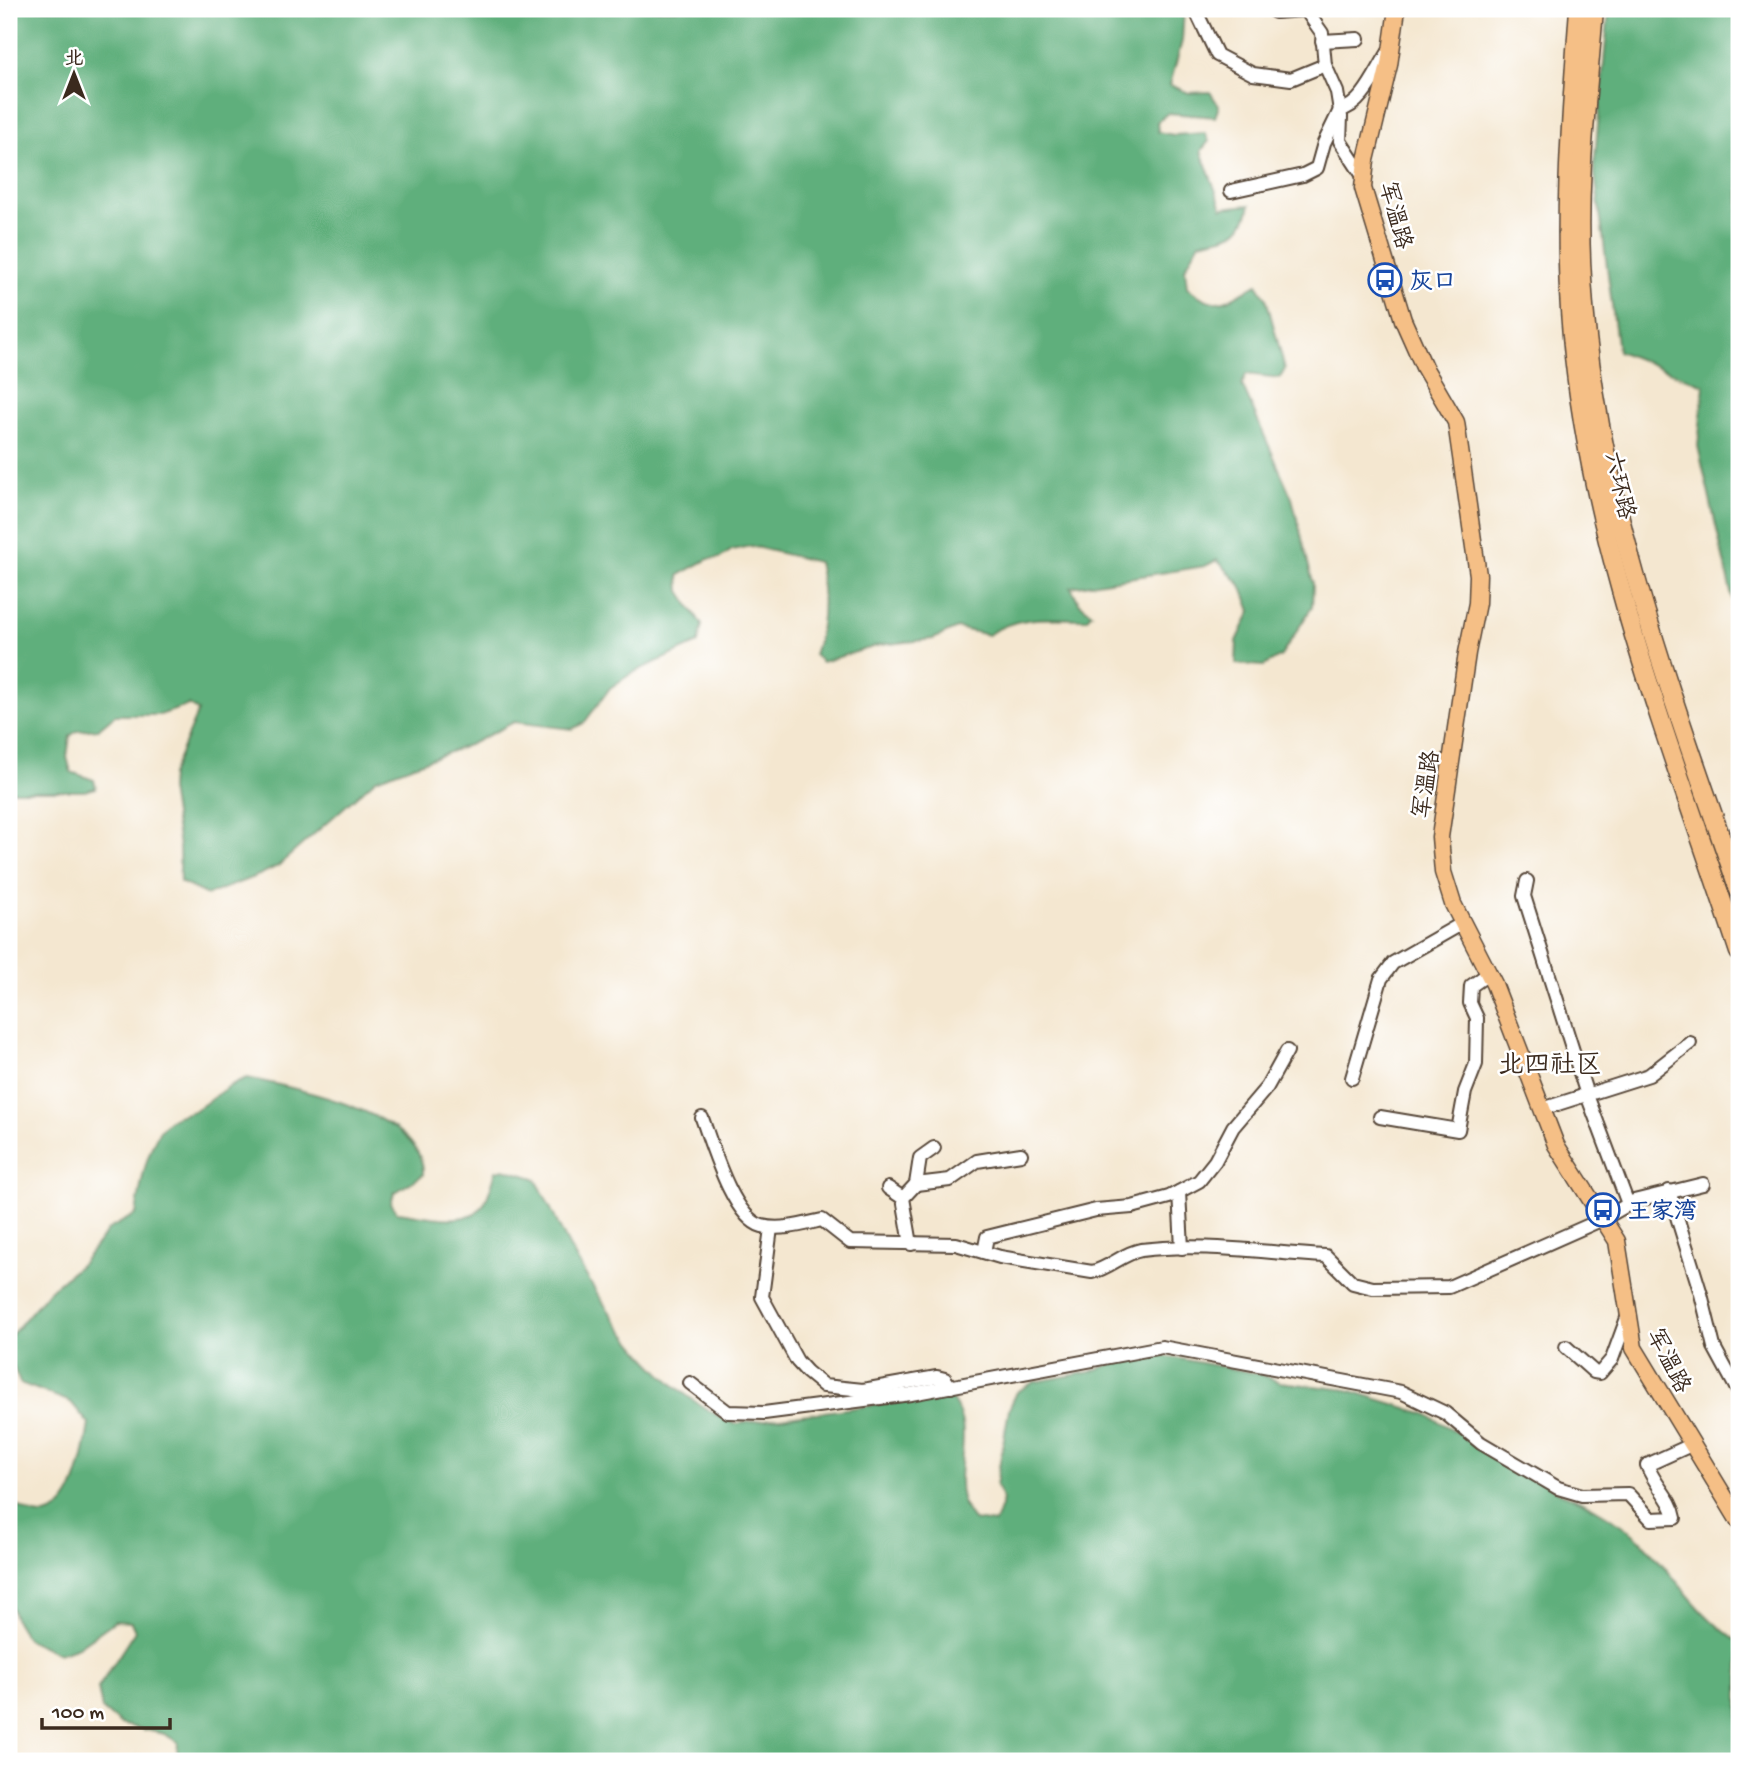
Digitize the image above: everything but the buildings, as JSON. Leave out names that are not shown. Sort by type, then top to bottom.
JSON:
[{"type":"highway","name":"六环路","points":[[1579,9],[1570,133],[1567,265],[1572,338],[1583,420],[1593,477],[1619,583],[1739,953]]},
{"type":"highway","name":"六环路","points":[[1594,9],[1581,217],[1581,277],[1597,418],[1608,478],[1638,591],[1739,890]]},
{"type":"main road","name":"军温路","points":[[1397,9],[1363,176],[1363,188],[1403,320],[1424,367],[1456,422],[1463,455],[1478,575],[1477,603],[1467,653],[1440,843],[1443,872],[1463,923],[1488,974],[1556,1145],[1616,1241],[1634,1348],[1739,1521]]},
{"type":"street","points":[[1195,9],[1217,55],[1253,74],[1291,79],[1325,65]]},
{"type":"street","points":[[1270,9],[1275,12],[1305,10],[1322,33],[1325,65],[1337,92],[1340,110],[1339,141],[1363,176]]},
{"type":"street","points":[[1322,41],[1358,39]]},
{"type":"street","points":[[1340,110],[1351,108],[1362,98],[1390,49]]},
{"type":"street","points":[[1231,191],[1303,175],[1317,168],[1324,143],[1340,110]]},
{"type":"street","points":[[1527,881],[1524,896],[1587,1095],[1628,1204]]},
{"type":"street","points":[[1352,1078],[1381,979],[1393,964],[1463,923]]},
{"type":"street","points":[[1380,1117],[1458,1130],[1465,1092],[1476,1064],[1477,1018],[1470,1003],[1471,986],[1488,974]]},
{"type":"street","points":[[1542,1109],[1649,1075],[1690,1043]]},
{"type":"street","points":[[984,1252],[987,1237],[1096,1210],[1132,1207],[1179,1192],[1199,1181],[1215,1161],[1233,1127],[1267,1087],[1287,1051]]},
{"type":"street","points":[[702,1118],[723,1175],[746,1217],[759,1226],[771,1228],[822,1220],[850,1242],[956,1244],[984,1252],[1092,1272],[1105,1269],[1139,1250],[1215,1246],[1256,1252],[1326,1256],[1353,1283],[1373,1288],[1449,1287],[1485,1274],[1603,1219],[1628,1204],[1703,1184]]},
{"type":"street","points":[[903,1198],[916,1184],[920,1157],[934,1148]]},
{"type":"street","points":[[916,1184],[950,1180],[977,1161],[1021,1154]]},
{"type":"street","points":[[888,1188],[903,1198],[911,1244]]},
{"type":"street","points":[[1669,1191],[1701,1294],[1714,1347],[1739,1393]]},
{"type":"street","points":[[1179,1192],[1182,1248]]},
{"type":"street","points":[[771,1228],[762,1297],[797,1361],[807,1373],[824,1385],[863,1391],[937,1377],[945,1380],[951,1387]]},
{"type":"street","points":[[1566,1346],[1594,1372],[1600,1373],[1612,1359],[1627,1318]]},
{"type":"street","points":[[690,1383],[728,1412],[764,1413],[951,1387],[1163,1347],[1401,1392],[1445,1413],[1481,1443],[1558,1488],[1582,1495],[1628,1494],[1651,1519],[1675,1518],[1673,1504],[1655,1486],[1647,1465],[1691,1445]]},
{"type":"green space","points":[[9,9],[1184,9],[1182,41],[1170,85],[1189,93],[1210,92],[1219,106],[1215,117],[1168,113],[1157,122],[1158,132],[1174,135],[1205,133],[1209,141],[1201,151],[1222,208],[1250,205],[1243,224],[1233,233],[1200,242],[1185,268],[1187,287],[1207,300],[1222,302],[1257,284],[1266,298],[1285,369],[1280,378],[1246,374],[1242,385],[1292,498],[1313,583],[1312,607],[1281,656],[1264,666],[1236,664],[1237,641],[1251,611],[1241,585],[1217,560],[1205,566],[1071,587],[1079,603],[1092,613],[1086,619],[1023,621],[999,628],[988,635],[957,628],[933,639],[880,645],[822,662],[814,655],[822,609],[818,562],[751,546],[732,550],[720,558],[708,559],[679,575],[680,591],[702,625],[698,643],[632,673],[610,688],[584,723],[572,729],[514,722],[471,744],[376,779],[278,866],[207,895],[180,882],[179,846],[170,790],[171,775],[198,711],[189,705],[160,715],[115,715],[98,729],[77,731],[70,736],[67,757],[71,772],[94,780],[96,788],[84,791],[9,791]]},
{"type":"green space","points":[[1609,9],[1739,9],[1739,628],[1698,446],[1704,385],[1618,351],[1594,167]]},
{"type":"green space","points":[[247,1078],[354,1107],[381,1120],[403,1135],[418,1153],[423,1175],[394,1193],[391,1203],[397,1212],[442,1218],[465,1217],[482,1207],[496,1171],[504,1169],[535,1178],[584,1272],[638,1349],[683,1392],[708,1410],[735,1424],[933,1397],[952,1400],[960,1414],[963,1429],[961,1491],[964,1506],[973,1520],[995,1523],[1003,1500],[996,1485],[1009,1409],[1017,1392],[1034,1382],[1090,1372],[1128,1358],[1155,1354],[1260,1374],[1280,1382],[1348,1390],[1426,1414],[1624,1527],[1641,1541],[1711,1620],[1739,1642],[1739,1761],[181,1761],[177,1756],[178,1742],[164,1734],[120,1724],[102,1709],[98,1688],[135,1631],[131,1622],[115,1621],[78,1647],[59,1654],[27,1639],[16,1621],[9,1600],[18,1559],[16,1545],[9,1534],[9,1502],[12,1501],[31,1513],[47,1514],[59,1508],[77,1478],[89,1424],[71,1402],[20,1383],[12,1363],[9,1338],[49,1291],[81,1264],[109,1229],[136,1214],[146,1163],[163,1127],[171,1119],[197,1109]]},
{"type":"place","name":"灰口","points":[[1385,280]]},
{"type":"place","name":"王家湾","points":[[1603,1210]]},
{"type":"district","name":"北四社区","points":[[1550,1063]]}]
